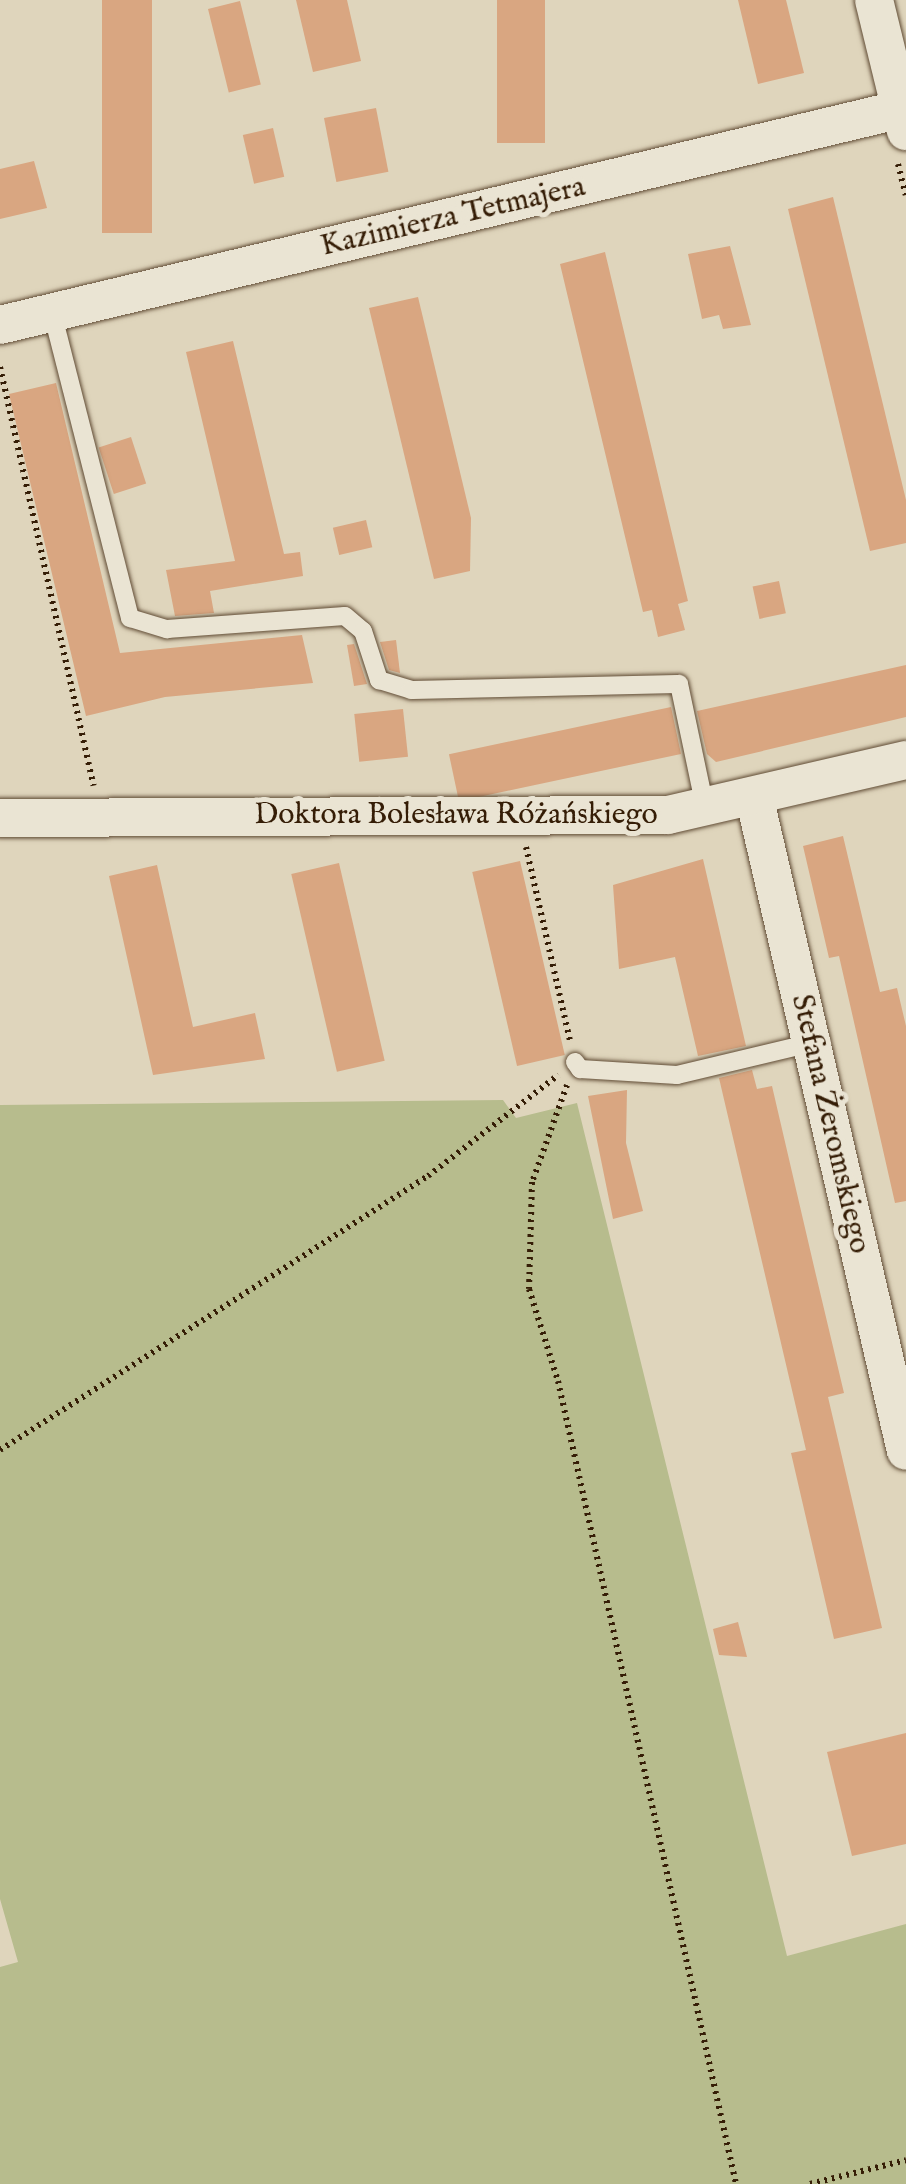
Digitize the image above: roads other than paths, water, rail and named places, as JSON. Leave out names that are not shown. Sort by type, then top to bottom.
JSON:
[{"type":"street","points":[[874,0],[904,116]]},
{"type":"street","name":"Kazimierza Tetmajera","points":[[0,325],[904,116]]},
{"type":"street","name":"Doktora Bolesława Różańskiego","points":[[0,818],[518,816],[706,807],[906,760]]},
{"type":"street","name":"Stefana Żeromskiego","points":[[754,796],[906,1451]]},
{"type":"lane","points":[[52,312],[130,618],[167,628],[345,616],[363,631],[379,680],[411,690],[679,684],[706,807]]},
{"type":"lane","points":[[575,1062],[580,1070],[677,1074],[811,1042]]}]
